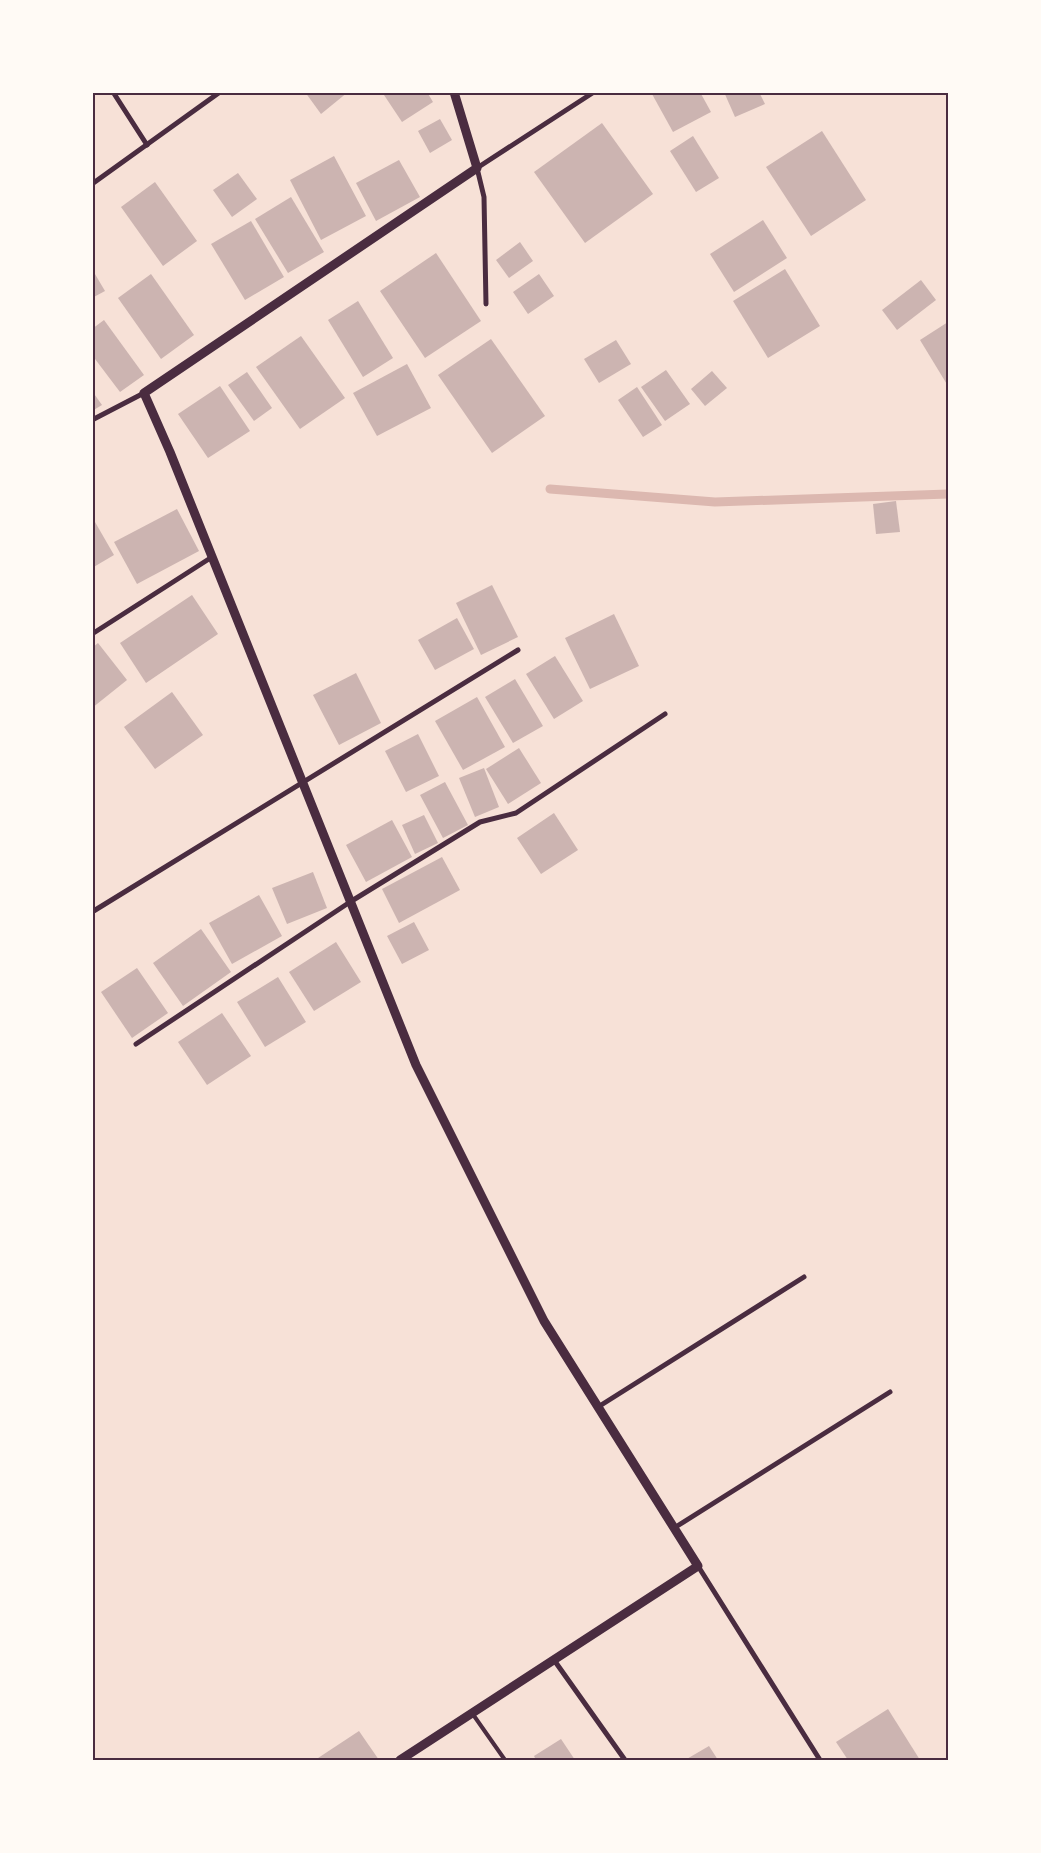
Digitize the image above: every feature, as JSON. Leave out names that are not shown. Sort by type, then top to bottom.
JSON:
[{"type":"street","points":[[113,92],[147,145]]},
{"type":"street","points":[[92,184],[220,92]]},
{"type":"street","points":[[454,92],[484,197],[486,304]]},
{"type":"street","points":[[92,420],[144,393],[477,168],[594,92]]},
{"type":"street","points":[[144,393],[170,452],[416,1065],[544,1321],[820,1760]]},
{"type":"street","points":[[92,634],[212,557]]},
{"type":"street","points":[[92,912],[518,650]]},
{"type":"street","points":[[136,1044],[350,902],[480,822],[516,813],[665,714]]},
{"type":"street","points":[[598,1407],[804,1277]]},
{"type":"street","points":[[674,1528],[890,1392]]},
{"type":"street","points":[[400,1760],[698,1566]]},
{"type":"street","points":[[554,1660],[625,1760]]},
{"type":"lane","points":[[472,1713],[505,1760]]},
{"type":"building","points":[[305,92],[348,92],[321,114]]},
{"type":"building","points":[[382,92],[427,92],[433,102],[402,122]]},
{"type":"building","points":[[654,92],[700,92],[711,112],[673,132],[652,94]]},
{"type":"building","points":[[724,92],[759,92],[765,104],[735,117]]},
{"type":"building","points":[[440,119],[452,140],[430,153],[418,131]]},
{"type":"building","points":[[602,123],[653,194],[585,243],[534,172]]},
{"type":"building","points":[[822,131],[866,200],[811,236],[766,167]]},
{"type":"building","points":[[693,136],[719,178],[696,192],[670,151]]},
{"type":"building","points":[[334,156],[366,216],[321,240],[290,180]]},
{"type":"building","points":[[399,160],[420,197],[376,221],[356,183]]},
{"type":"building","points":[[238,173],[257,199],[232,217],[213,190]]},
{"type":"building","points":[[155,182],[197,241],[163,266],[121,207]]},
{"type":"building","points":[[291,197],[324,252],[288,273],[255,219]]},
{"type":"building","points":[[763,220],[787,258],[734,292],[710,254]]},
{"type":"building","points":[[251,221],[284,277],[245,300],[211,244]]},
{"type":"building","points":[[520,242],[533,261],[509,278],[496,260]]},
{"type":"building","points":[[436,253],[481,321],[425,358],[380,291]]},
{"type":"building","points":[[92,269],[105,291],[92,298]]},
{"type":"building","points":[[785,269],[820,326],[768,358],[733,301]]},
{"type":"building","points":[[151,274],[194,335],[161,359],[118,298]]},
{"type":"building","points":[[539,274],[554,296],[528,314],[513,292]]},
{"type":"building","points":[[921,280],[936,300],[897,330],[882,310]]},
{"type":"building","points":[[358,301],[393,358],[363,377],[328,320]]},
{"type":"building","points":[[104,320],[144,375],[120,392],[92,355],[92,329]]},
{"type":"building","points":[[948,322],[948,386],[920,340]]},
{"type":"building","points":[[301,336],[345,398],[300,429],[256,367]]},
{"type":"building","points":[[491,339],[545,416],[492,453],[438,375]]},
{"type":"building","points":[[616,340],[631,364],[599,383],[584,359]]},
{"type":"building","points":[[407,364],[431,408],[377,436],[353,393]]},
{"type":"building","points":[[666,370],[690,404],[665,421],[641,387]]},
{"type":"building","points":[[712,371],[727,388],[705,406],[691,389]]},
{"type":"building","points":[[247,372],[272,408],[254,421],[228,385]]},
{"type":"building","points":[[220,386],[250,431],[208,458],[178,414]]},
{"type":"building","points":[[637,387],[662,425],[643,437],[618,400]]},
{"type":"building","points":[[92,391],[102,405],[92,411]]},
{"type":"building","points":[[896,501],[900,532],[876,534],[873,504]]},
{"type":"building","points":[[177,509],[199,551],[137,584],[114,542]]},
{"type":"building","points":[[95,522],[114,555],[92,568],[92,523]]},
{"type":"building","points":[[492,585],[518,637],[481,655],[456,603]]},
{"type":"building","points":[[192,595],[218,634],[146,683],[120,643]]},
{"type":"building","points":[[614,614],[639,666],[590,689],[565,638]]},
{"type":"building","points":[[457,618],[474,649],[435,670],[418,640]]},
{"type":"building","points":[[98,643],[127,680],[92,708],[92,648]]},
{"type":"building","points":[[555,656],[583,701],[554,719],[526,674]]},
{"type":"building","points":[[356,673],[381,723],[339,745],[313,695]]},
{"type":"building","points":[[515,679],[543,726],[513,743],[485,697]]},
{"type":"building","points":[[172,692],[203,735],[155,769],[124,727]]},
{"type":"building","points":[[477,697],[505,747],[463,770],[435,721]]},
{"type":"building","points":[[418,734],[439,776],[406,792],[385,751]]},
{"type":"building","points":[[519,748],[541,783],[508,804],[486,769]]},
{"type":"building","points":[[484,768],[499,807],[475,817],[459,778]]},
{"type":"building","points":[[445,782],[468,825],[443,838],[420,795]]},
{"type":"building","points":[[554,813],[578,850],[541,874],[517,838]]},
{"type":"building","points":[[424,815],[438,843],[415,854],[402,825]]},
{"type":"building","points":[[392,820],[412,857],[366,882],[346,845]]},
{"type":"building","points":[[442,857],[460,890],[399,923],[382,889]]},
{"type":"building","points":[[313,872],[327,908],[287,924],[272,888]]},
{"type":"building","points":[[259,895],[282,936],[232,964],[209,923]]},
{"type":"building","points":[[414,922],[429,950],[402,964],[387,936]]},
{"type":"building","points":[[201,929],[231,972],[183,1006],[153,963]]},
{"type":"building","points":[[336,942],[361,982],[314,1011],[289,972]]},
{"type":"building","points":[[137,968],[168,1013],[132,1038],[101,992]]},
{"type":"building","points":[[278,977],[306,1022],[265,1047],[237,1002]]},
{"type":"building","points":[[222,1013],[251,1056],[207,1085],[178,1042]]},
{"type":"building","points":[[888,1709],[920,1760],[848,1760],[836,1742]]},
{"type":"building","points":[[359,1731],[379,1760],[315,1760]]},
{"type":"building","points":[[561,1739],[575,1760],[536,1760],[534,1756]]},
{"type":"building","points":[[709,1746],[718,1760],[685,1760]]},
{"type":"waterway","points":[[550,489],[715,502],[948,494]]}]
